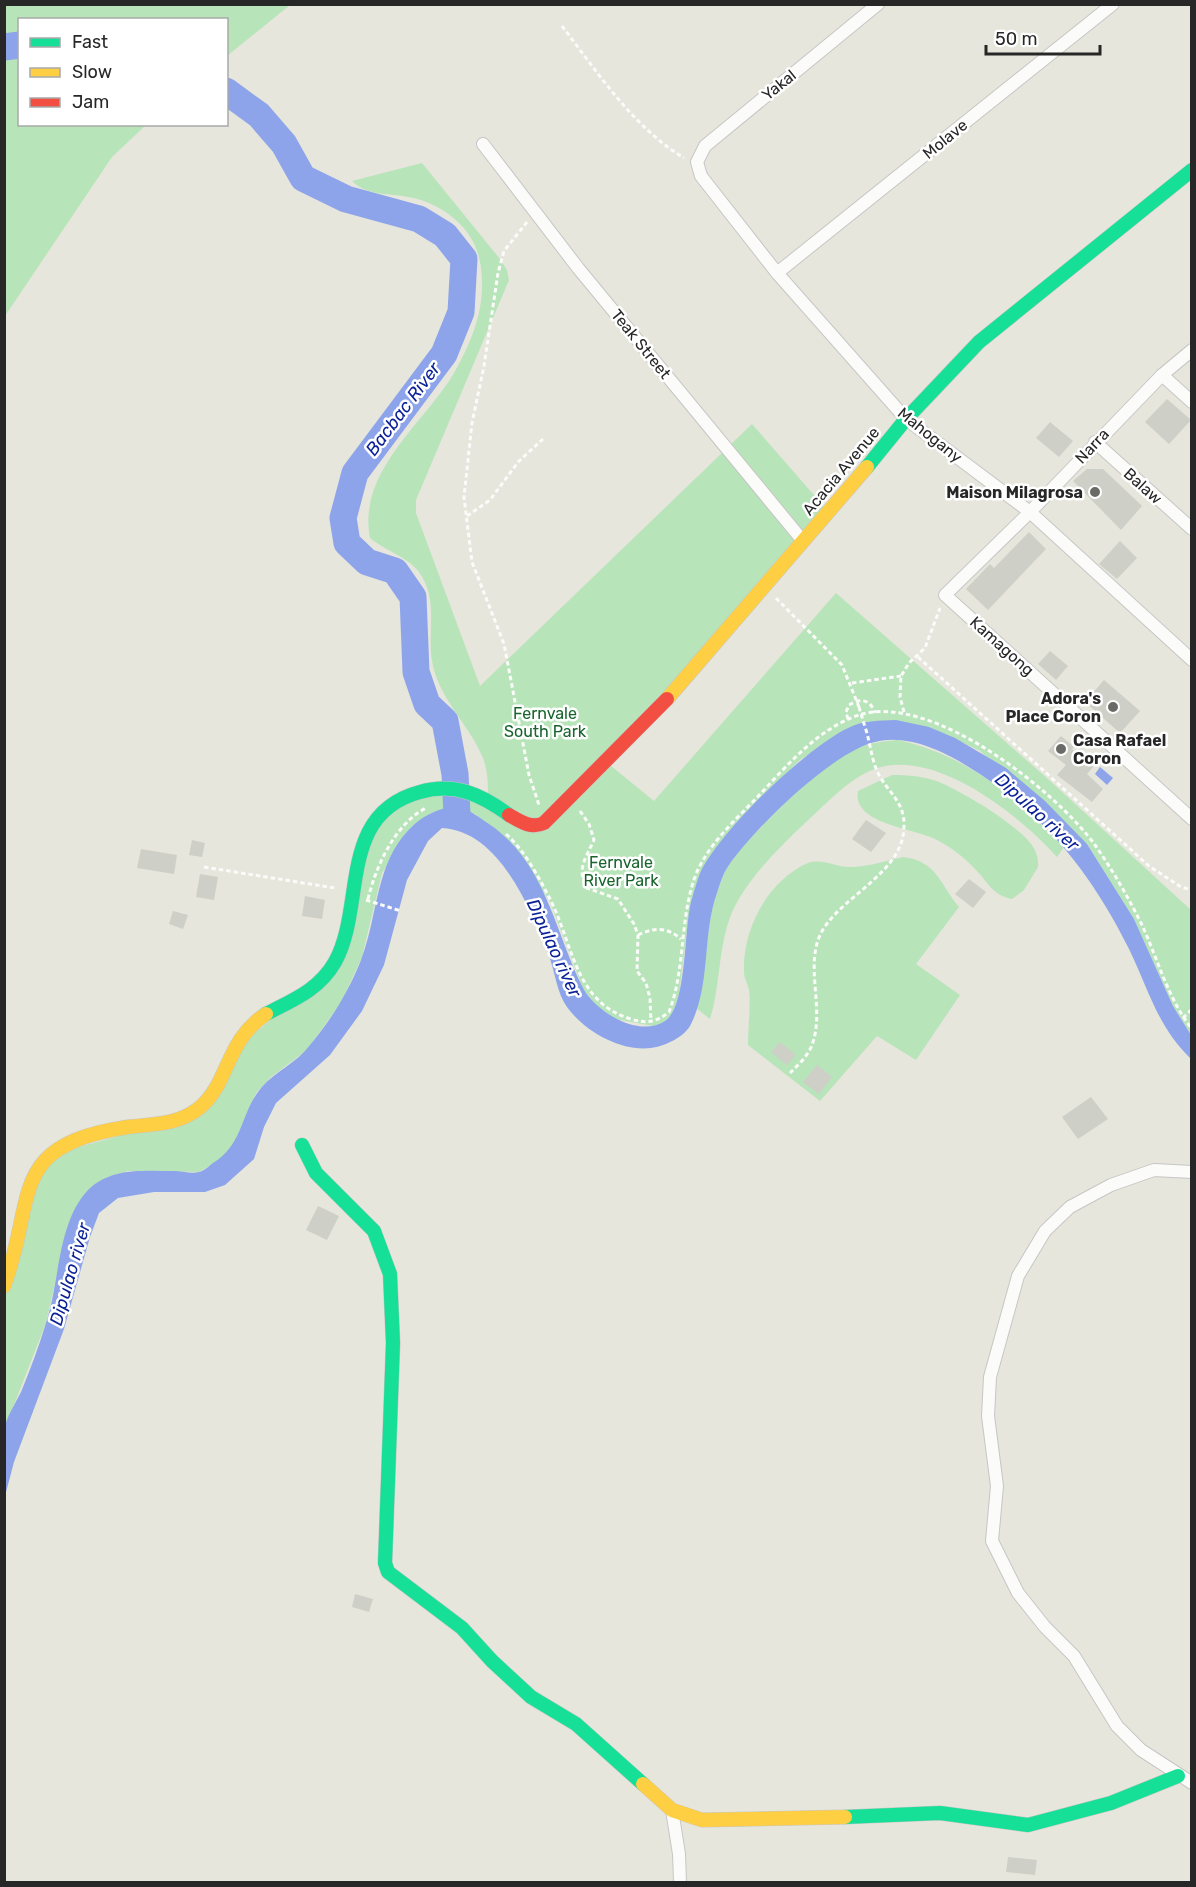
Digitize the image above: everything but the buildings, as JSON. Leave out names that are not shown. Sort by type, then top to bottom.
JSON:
[{"type":"street","name":"Yakal","points":[[698,162],[705,146],[878,4]]},
{"type":"street","name":"Molave","points":[[777,273],[1113,4]]},
{"type":"street","name":"Teak Street","points":[[483,144],[578,268],[803,541]]},
{"type":"street","name":"Mahogany","points":[[698,162],[702,176],[777,273],[906,420],[1030,512],[1191,660]]},
{"type":"street","name":"Acacia Avenue","points":[[547,820],[672,693],[906,420],[979,342],[1191,170]]},
{"type":"street","name":"Narra","points":[[945,595],[1030,512],[1162,375],[1191,350]]},
{"type":"street","points":[[1162,375],[1191,402]]},
{"type":"street","name":"Balaw","points":[[1095,442],[1191,529]]},
{"type":"street","name":"Kamagong","points":[[945,595],[1191,819]]},
{"type":"street","points":[[4,1286],[9,1276],[29,1182],[50,1155],[80,1138],[114,1129],[165,1123],[187,1117],[204,1104],[221,1080],[232,1050],[247,1028],[270,1012],[298,999],[324,978],[339,951],[358,855],[379,816],[397,802],[419,792],[440,788],[474,793],[518,821],[537,826],[547,820]]},
{"type":"street","points":[[302,1145],[316,1173],[374,1231],[390,1274],[393,1343],[386,1499],[385,1563],[388,1572],[462,1628],[492,1661],[531,1697],[576,1724],[672,1810],[702,1820],[737,1821],[940,1813],[1028,1825],[1111,1803],[1178,1776]]},
{"type":"street","points":[[1191,1172],[1154,1170],[1111,1185],[1070,1207],[1045,1232],[1018,1276],[990,1377],[988,1416],[997,1486],[992,1541],[1018,1593],[1045,1627],[1074,1656],[1117,1726],[1141,1750],[1191,1783]]},
{"type":"street","points":[[672,1810],[679,1854],[680,1882]]},
{"type":"path","points":[[562,26],[614,95],[670,149],[698,162]]},
{"type":"path","points":[[535,211],[504,251],[498,273],[484,366],[472,423],[464,497],[472,562],[504,644],[529,775],[539,805],[547,820]]},
{"type":"path","points":[[466,517],[490,500],[519,461],[543,439]]},
{"type":"path","points":[[764,587],[826,646],[842,665],[859,707],[877,770],[900,803],[904,826],[903,839],[887,866],[824,928],[816,951],[814,1038],[808,1052],[790,1073]]},
{"type":"path","points":[[904,712],[900,697],[901,676],[909,663],[918,657],[930,638],[945,595]]},
{"type":"path","points":[[918,657],[1149,866],[1181,887],[1191,890]]},
{"type":"path","points":[[851,684],[901,676]]},
{"type":"path","points":[[848,719],[849,705],[856,701],[865,700],[872,704],[875,713]]},
{"type":"path","points":[[499,827],[515,842],[551,900],[585,985],[597,1002],[614,1015],[651,1022],[669,1012],[672,1004],[681,939],[696,875],[710,848],[798,754],[821,735],[848,719],[875,713],[904,712],[952,729],[1011,767],[1060,808],[1094,844],[1141,924],[1173,1002],[1191,1029]]},
{"type":"path","points":[[570,798],[589,824],[594,840],[581,864],[581,878],[587,888],[618,900],[638,934],[637,971],[646,983],[650,998],[651,1022]]},
{"type":"path","points":[[401,912],[368,900],[378,868],[393,842],[408,821],[432,806]]},
{"type":"path","points":[[204,867],[351,891]]},
{"type":"path","points":[[638,934],[650,929],[661,929],[671,931],[681,939]]},
{"type":"path","points":[[1182,1018],[1191,1009]]},
{"type":"green space","points":[[5,4],[290,5],[228,55],[228,18],[18,18],[18,126],[145,126],[112,157],[5,316]]},
{"type":"green space","points":[[422,163],[500,259],[507,270],[509,280],[416,500],[416,513],[480,686],[752,424],[827,510],[605,761],[654,801],[836,593],[1048,779],[1191,910],[1191,1035],[1173,1006],[1134,919],[1087,844],[980,751],[929,727],[850,727],[800,760],[762,797],[701,872],[690,906],[679,995],[672,1014],[665,1022],[653,1026],[616,1019],[598,1008],[583,989],[550,902],[513,844],[475,814],[445,808],[431,813],[412,826],[382,873],[362,957],[342,1001],[307,1050],[271,1077],[256,1093],[236,1142],[221,1159],[199,1172],[127,1171],[74,1211],[65,1239],[46,1323],[5,1428],[5,1286],[22,1213],[50,1155],[187,1117],[233,1050],[324,978],[379,816],[419,792],[488,799],[487,773],[483,758],[447,699],[435,674],[431,649],[431,604],[425,583],[419,572],[409,562],[370,538],[369,514],[373,491],[396,450],[454,373],[470,340],[478,317],[482,294],[481,266],[474,244],[466,230],[449,214],[430,203],[415,198],[371,192],[352,181]]},
{"type":"green space","points":[[898,740],[946,756],[989,781],[1028,812],[1064,847],[1057,857],[1002,807],[956,779],[932,770],[908,765],[874,769],[831,798],[767,861],[743,893],[736,904],[726,932],[710,1019],[696,1008],[712,910],[728,866],[768,820],[824,769],[854,749]]},
{"type":"green space","points":[[892,775],[916,776],[939,782],[978,802],[1021,833],[1031,844],[1038,861],[1038,867],[1024,890],[1012,899],[999,894],[965,859],[944,844],[923,834],[885,823],[864,810],[859,802],[858,791]]},
{"type":"green space","points":[[903,857],[914,859],[930,868],[959,907],[916,964],[960,995],[916,1060],[877,1036],[820,1101],[748,1045],[750,996],[744,974],[745,956],[753,924],[760,908],[781,881],[808,863],[824,862],[844,867],[856,867]]},
{"type":"water","name":"Dipulao river","points":[[896,720],[929,727],[955,738],[1006,768],[1045,801],[1087,844],[1134,919],[1173,1006],[1191,1035],[1191,1059],[1162,1021],[1129,949],[1098,894],[1062,845],[1041,823],[994,784],[957,760],[923,745],[887,740],[857,749],[816,776],[756,832],[729,865],[721,882],[712,909],[701,993],[691,1024],[674,1040],[651,1048],[628,1047],[616,1043],[593,1032],[574,1016],[561,995],[533,917],[510,876],[497,858],[481,843],[463,832],[442,828],[428,841],[407,880],[384,965],[362,1011],[330,1055],[276,1103],[264,1127],[254,1159],[225,1185],[205,1192],[154,1192],[118,1198],[99,1213],[64,1329],[14,1462],[5,1496],[3,1438],[5,1425],[21,1392],[43,1332],[51,1307],[65,1236],[78,1203],[88,1190],[107,1177],[140,1171],[196,1173],[205,1170],[231,1147],[261,1088],[305,1051],[339,1005],[361,960],[386,866],[394,849],[421,819],[444,808],[460,808],[479,817],[508,840],[536,877],[572,964],[588,995],[606,1012],[618,1019],[630,1024],[654,1026],[665,1021],[672,1013],[677,1000],[684,966],[691,902],[701,871],[727,833],[788,771],[830,738],[859,724]]},
{"type":"water","points":[[1100,767],[1113,778],[1107,785],[1095,774]]},
{"type":"waterway","name":"Bacbac River","points":[[4,47],[18,45]]},
{"type":"waterway","name":"Bacbac River","points":[[228,92],[259,115],[284,144],[303,178],[346,199],[419,219],[445,235],[464,259],[461,312],[444,354],[355,473],[343,518],[347,543],[367,562],[395,571],[413,597],[416,672],[427,704],[445,721],[455,774],[457,815]]},
{"type":"traffic: fast","points":[[867,467],[906,419],[979,342],[1192,170]]},
{"type":"traffic: fast","points":[[266,1014],[295,999],[329,972],[344,940],[358,864],[365,841],[376,820],[394,803],[433,789],[456,790],[478,796],[509,815]]},
{"type":"traffic: fast","points":[[302,1145],[316,1173],[374,1231],[390,1274],[393,1343],[385,1563],[388,1572],[462,1628],[492,1661],[531,1697],[576,1724],[643,1784]]},
{"type":"traffic: fast","points":[[845,1817],[940,1813],[1028,1825],[1111,1803],[1178,1776]]},
{"type":"traffic: slow","points":[[667,699],[867,467]]},
{"type":"traffic: slow","points":[[4,1286],[26,1201],[33,1180],[44,1162],[62,1147],[89,1135],[173,1121],[198,1109],[216,1088],[242,1037],[266,1014]]},
{"type":"traffic: slow","points":[[643,1784],[672,1810],[702,1820],[845,1817]]},
{"type":"traffic: jam","points":[[509,815],[530,825],[544,823],[667,699]]},
{"type":"place","name":"Maison Milagrosa","points":[[1095,492]]},
{"type":"place","name":"Adora's Place Coron","points":[[1113,707]]},
{"type":"place","name":"Casa Rafael Coron","points":[[1061,749]]},
{"type":"park label","name":"Fernvale South Park","points":[[545,722]]},
{"type":"park label","name":"Fernvale River Park","points":[[621,871]]}]
